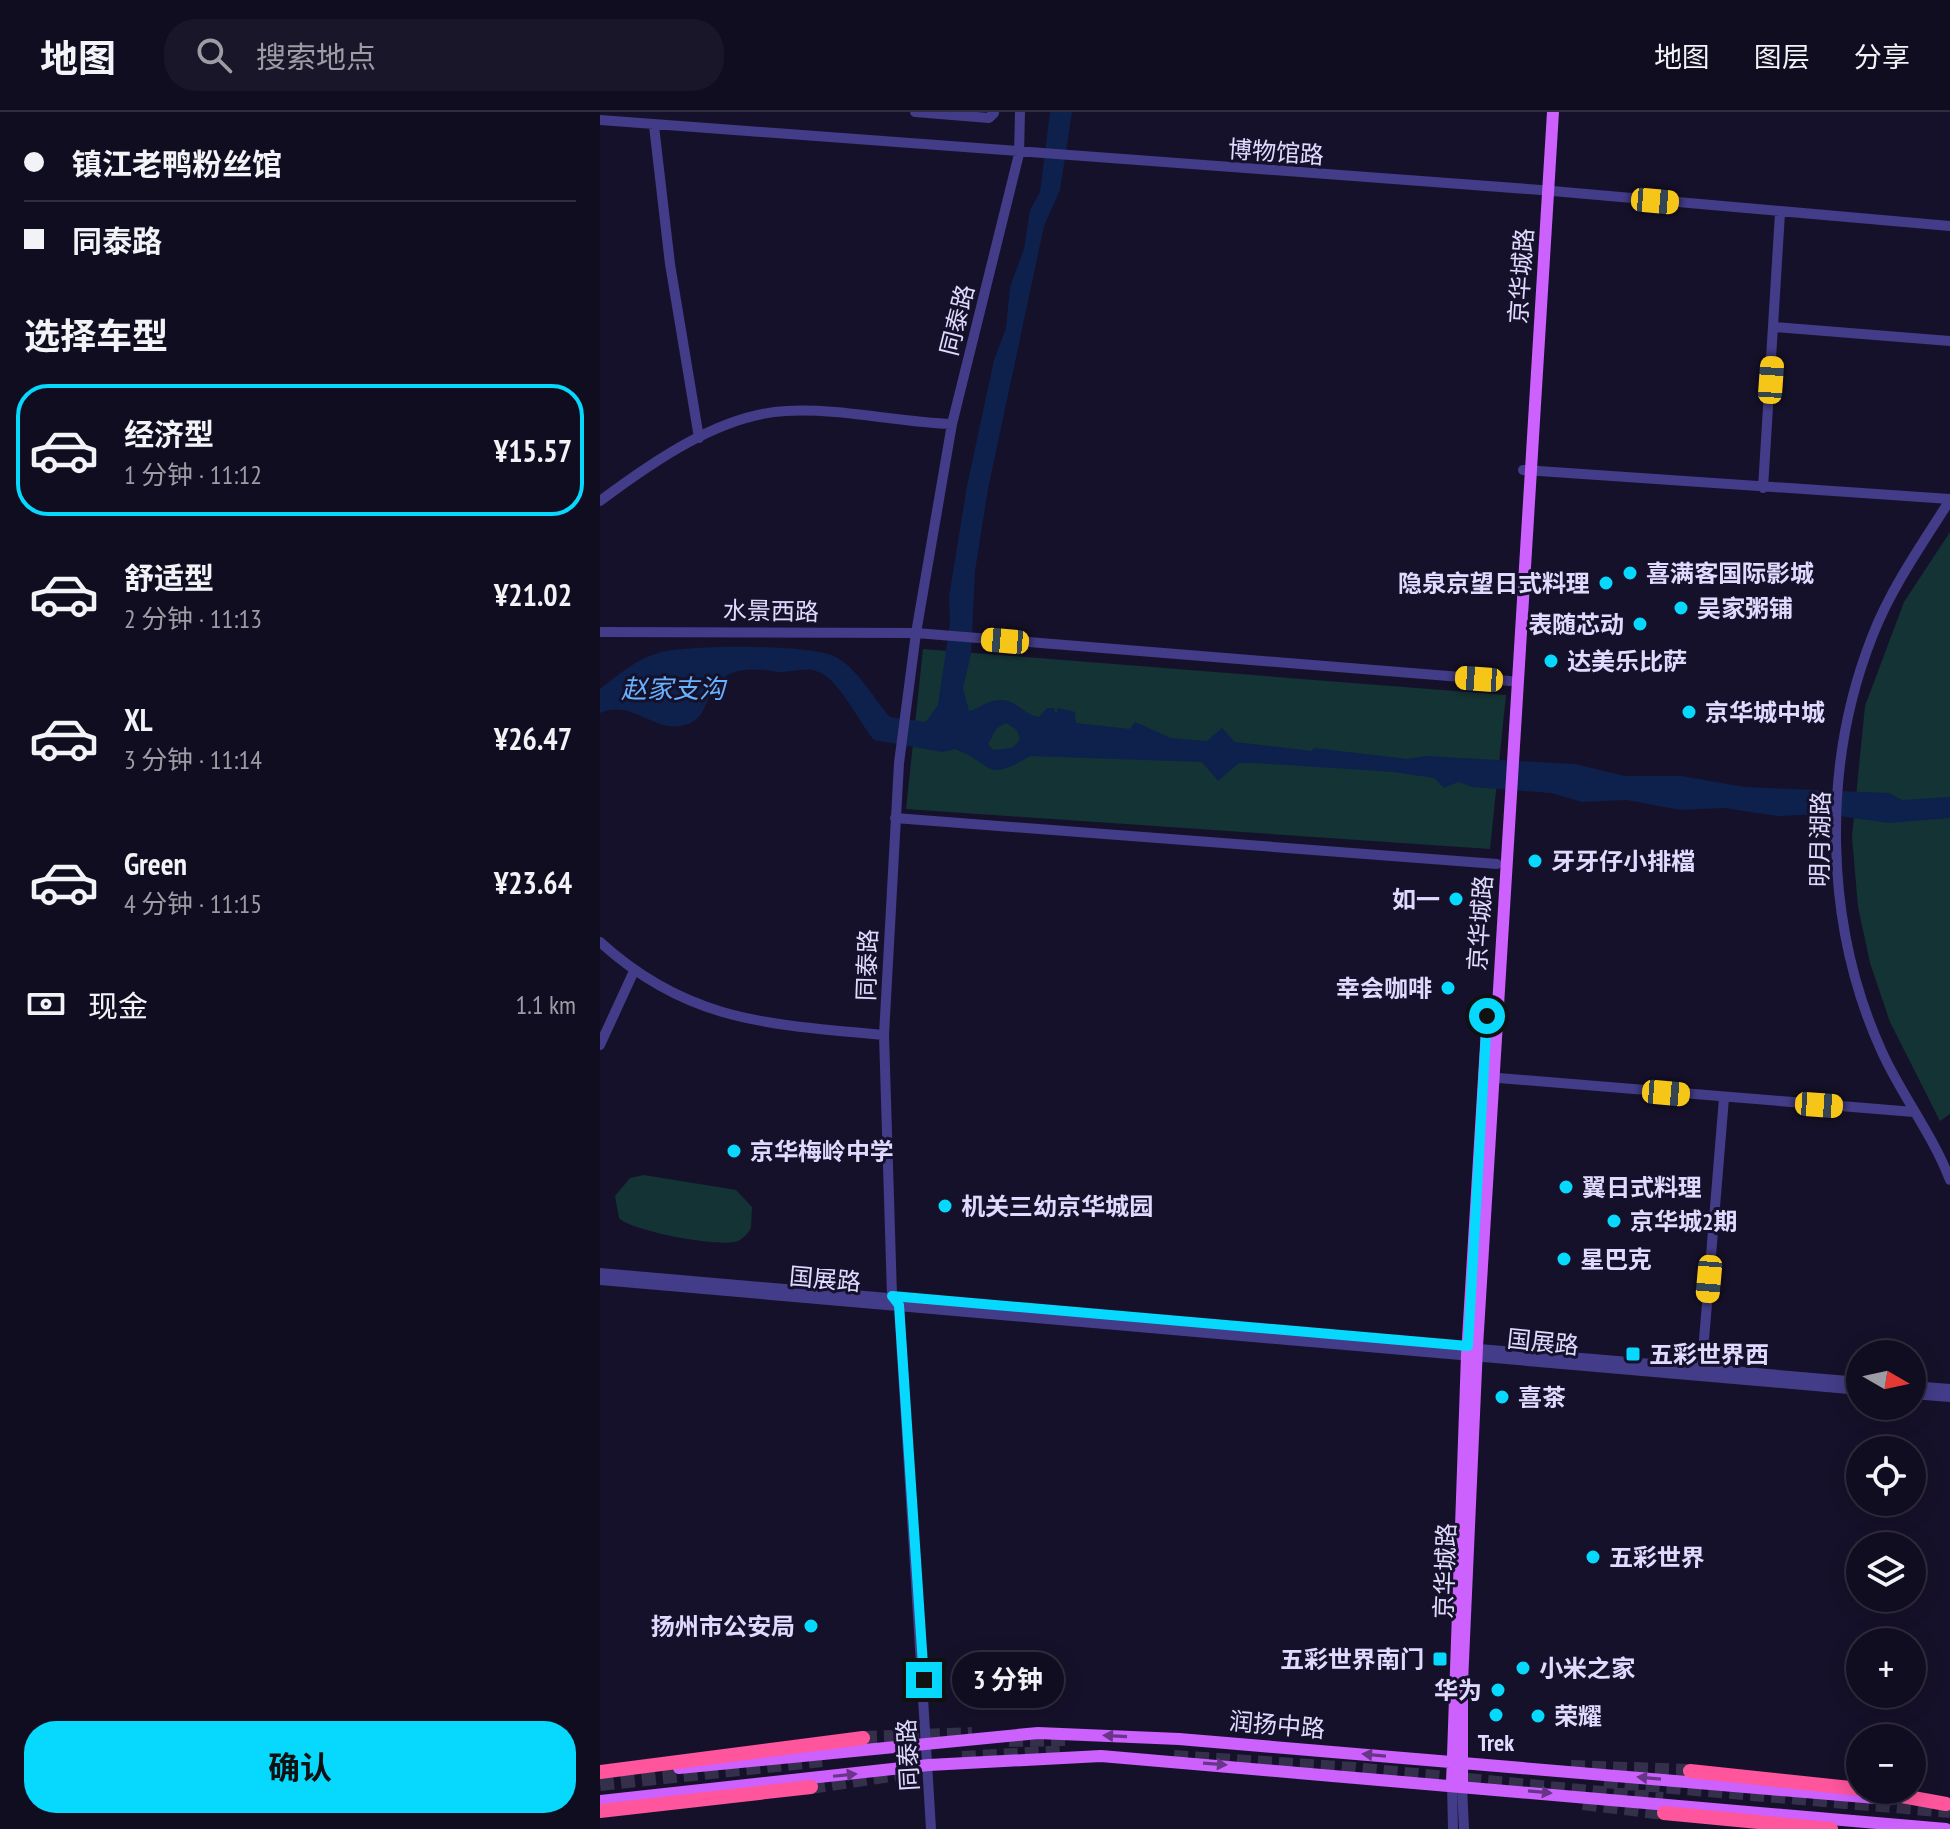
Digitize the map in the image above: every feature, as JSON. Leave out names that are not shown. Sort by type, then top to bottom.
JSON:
[{"type":"highway","points":[[600,1774],[863,1738]]},
{"type":"highway","points":[[1690,1771],[1846,1788]]},
{"type":"highway","points":[[600,1811],[811,1787]]},
{"type":"highway","points":[[1926,1800],[1948,1804]]},
{"type":"highway","points":[[1664,1813],[1831,1829]]},
{"type":"main road","name":"京华城路","points":[[1545,191],[1546,112]]},
{"type":"main road","name":"京华城路","points":[[1457,1785],[1472,1351],[1545,191],[1553,112]]},
{"type":"main road","name":"京华城路","points":[[1510,742],[1510,681],[1527,470]]},
{"type":"main road","name":"京华城路","points":[[1488,1077],[1497,864],[1506,804]]},
{"type":"main road","name":"润扬中路","points":[[600,1774],[1038,1733],[1089,1734],[1948,1804]]},
{"type":"main road","name":"润扬中路","points":[[600,1801],[929,1765],[1101,1756],[1946,1829]]},
{"type":"street","points":[[915,112],[989,118],[994,113]]},
{"type":"street","name":"同泰路","points":[[931,1829],[928,1743],[896,1300],[884,1035],[895,818],[916,633],[952,424],[1019,154],[1020,112]]},
{"type":"street","name":"博物馆路","points":[[600,120],[1041,156],[1545,191],[1950,226]]},
{"type":"street","points":[[654,126],[670,264],[699,438]]},
{"type":"street","points":[[1763,488],[1780,213]]},
{"type":"street","points":[[1774,327],[1950,341]]},
{"type":"street","points":[[600,501],[632,477],[699,438],[738,422],[784,410],[952,424]]},
{"type":"street","points":[[1527,470],[1950,500]]},
{"type":"street","name":"明月湖路","points":[[1950,500],[1900,578],[1872,636],[1853,694],[1841,771],[1836,838],[1838,886],[1846,946],[1882,1052],[1950,1180]]},
{"type":"street","name":"水景西路","points":[[600,632],[916,633],[1510,681]]},
{"type":"street","points":[[895,818],[1497,864]]},
{"type":"street","points":[[600,942],[634,971],[679,997],[754,1022],[884,1035]]},
{"type":"street","points":[[600,1045],[634,971]]},
{"type":"street","points":[[1488,1077],[1914,1112]]},
{"type":"street","points":[[1701,1374],[1724,1098]]},
{"type":"street","name":"国展路","points":[[600,1273],[1472,1351],[1846,1389]]},
{"type":"street","name":"国展路","points":[[600,1280],[896,1300]]},
{"type":"street","name":"国展路","points":[[1701,1374],[1846,1381]]},
{"type":"street","points":[[1926,1387],[1950,1389]]},
{"type":"street","points":[[1926,1395],[1950,1397]]},
{"type":"street","points":[[1453,1829],[1457,1785]]},
{"type":"street","points":[[1457,1785],[1464,1829]]},
{"type":"green space","points":[[1950,532],[1950,1114],[1940,1121],[1890,1022],[1870,963],[1858,907],[1852,837],[1865,706],[1904,602]]},
{"type":"green space","points":[[923,649],[1506,695],[1490,849],[906,809]]},
{"type":"green space","points":[[644,1175],[736,1190],[752,1207],[751,1228],[738,1241],[728,1243],[657,1233],[627,1223],[619,1218],[615,1196],[630,1178]]},
{"type":"water","name":"赵家支沟","points":[[1050,112],[1072,112],[1060,190],[1044,226],[988,489],[975,571],[971,654],[963,688],[969,711],[991,701],[1005,700],[1039,717],[1047,708],[1054,708],[1056,714],[1058,708],[1075,712],[1076,723],[1130,729],[1135,722],[1171,738],[1207,741],[1222,728],[1235,742],[1312,751],[1314,748],[1408,759],[1425,756],[1575,764],[1625,776],[1681,776],[1745,787],[1889,793],[1902,800],[1950,797],[1950,818],[1889,823],[1825,814],[1777,816],[1724,808],[1680,810],[1627,800],[1582,802],[1551,793],[1472,787],[1458,782],[1444,788],[1434,778],[1394,772],[1254,763],[1239,763],[1218,781],[1202,762],[1030,756],[996,770],[955,749],[942,752],[874,740],[833,682],[811,670],[734,672],[715,685],[700,716],[688,724],[665,725],[623,710],[600,713],[600,689],[627,668],[650,656],[694,648],[748,647],[802,650],[836,657],[858,676],[890,717],[926,722],[938,705],[950,623],[949,597],[967,486],[994,360],[1006,328],[1010,287],[1024,249],[1030,210],[1040,192]],"holes":[[[1006,723],[1017,730],[1020,740],[1012,748],[993,750],[988,744],[997,728]]]},
{"type":"tunnel","points":[[863,1738],[972,1734]]},
{"type":"tunnel","points":[[1009,1740],[1069,1739]]},
{"type":"tunnel","points":[[962,1758],[1065,1752]]},
{"type":"tunnel","points":[[1174,1757],[1354,1769],[1663,1799]]},
{"type":"tunnel","points":[[600,1784],[822,1760]]},
{"type":"tunnel","points":[[1571,1767],[1690,1771]]},
{"type":"tunnel","points":[[811,1787],[910,1772]]},
{"type":"tunnel","points":[[1604,1781],[1950,1811]]},
{"type":"tunnel","points":[[1583,1803],[1664,1813]]},
{"type":"place","name":"喜满客国际影城","points":[[1630,573]]},
{"type":"place","name":"隐泉京望日式料理","points":[[1606,583]]},
{"type":"place","name":"吴家粥铺","points":[[1681,608]]},
{"type":"place","name":"表随芯动","points":[[1640,624]]},
{"type":"place","name":"达美乐比萨","points":[[1551,661]]},
{"type":"place","name":"京华城中城","points":[[1689,712]]},
{"type":"place","name":"牙牙仔小排檔","points":[[1535,861]]},
{"type":"place","name":"如一","points":[[1456,899]]},
{"type":"place","name":"幸会咖啡","points":[[1448,988]]},
{"type":"place","name":"京华梅岭中学","points":[[734,1151]]},
{"type":"place","name":"翼日式料理","points":[[1566,1187]]},
{"type":"place","name":"机关三幼京华城园","points":[[945,1206]]},
{"type":"place","name":"京华城2期","points":[[1614,1221]]},
{"type":"place","name":"星巴克","points":[[1564,1259]]},
{"type":"place","name":"五彩世界西","points":[[1633,1354]]},
{"type":"place","name":"喜茶","points":[[1502,1397]]},
{"type":"place","name":"五彩世界","points":[[1593,1557]]},
{"type":"place","name":"扬州市公安局","points":[[811,1626]]},
{"type":"place","name":"五彩世界南门","points":[[1440,1659]]},
{"type":"place","name":"小米之家","points":[[1523,1668]]},
{"type":"place","name":"华为","points":[[1498,1690]]},
{"type":"place","name":"Trek","points":[[1496,1715]]},
{"type":"place","name":"荣耀","points":[[1538,1716]]},
{"type":"route","points":[[924,1680],[899,1305],[892,1296],[1468,1346],[1487,1016]]}]
